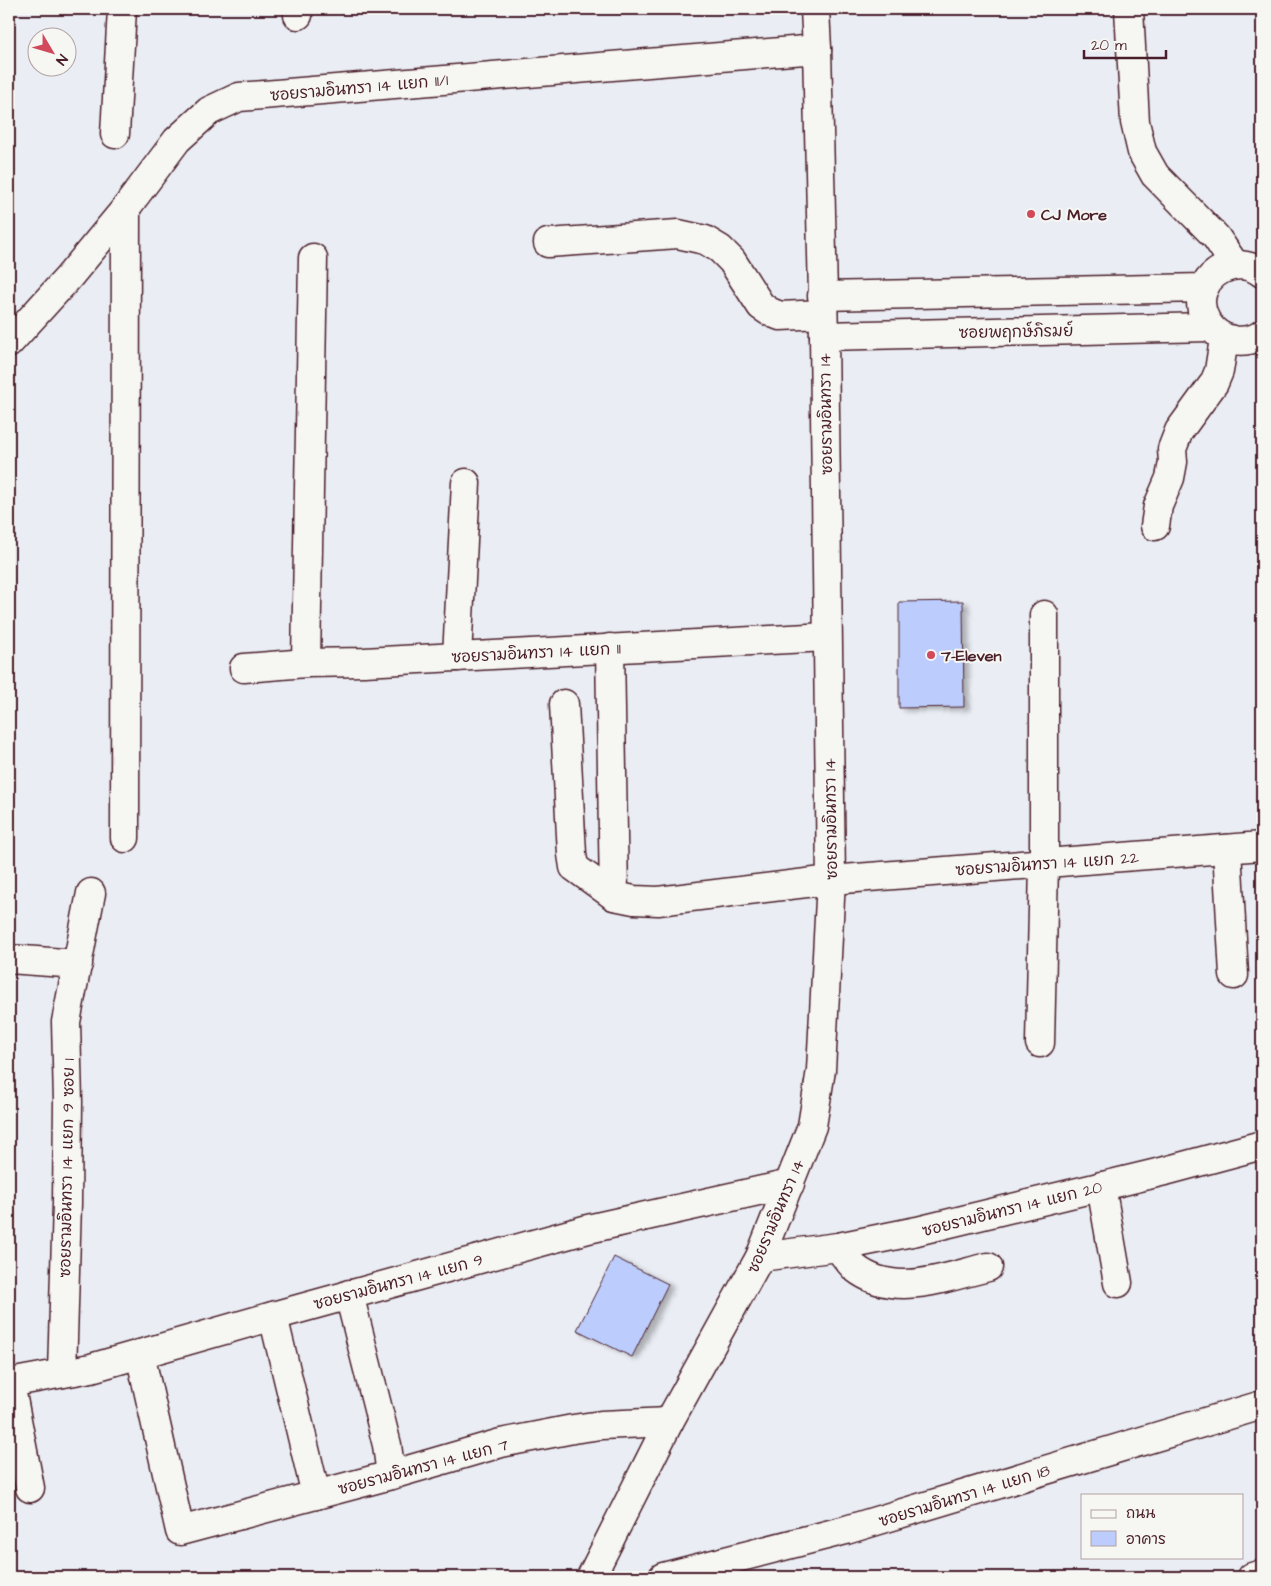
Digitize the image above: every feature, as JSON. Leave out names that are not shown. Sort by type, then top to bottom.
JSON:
[{"type":"street","points":[[115,134],[122,9]]},
{"type":"street","name":"ซอยรามอินทรา 14","points":[[591,1577],[669,1422],[760,1257],[812,1126],[821,1070],[831,880],[823,315],[817,49],[814,9]]},
{"type":"street","points":[[1130,9],[1135,122],[1142,152],[1155,175],[1216,237],[1235,264]]},
{"type":"street","name":"ซอยรามอินทรา 14 แยก 11/1","points":[[9,343],[68,278],[126,208],[177,140],[209,111],[239,97],[817,49]]},
{"type":"street","points":[[126,208],[126,838]]},
{"type":"street","points":[[548,243],[678,234],[705,240],[732,261],[761,306],[780,316],[823,315],[1204,288]]},
{"type":"street","points":[[306,663],[313,258]]},
{"type":"street","points":[[1155,526],[1158,506],[1170,478],[1173,462],[1172,449],[1183,426],[1214,383],[1219,370],[1216,333],[1201,308],[1204,288],[1216,272],[1235,264],[1255,267],[1262,273]]},
{"type":"street","name":"ซอยพฤกษ์ภิรมย์","points":[[823,315],[1216,333],[1242,342],[1259,337],[1262,334]]},
{"type":"street","points":[[457,657],[466,482]]},
{"type":"street","points":[[1040,1043],[1044,864],[1044,615]]},
{"type":"street","name":"ซอยรามอินทรา 14 แยก 11","points":[[244,668],[306,663],[364,662],[827,637]]},
{"type":"street","points":[[610,648],[614,896]]},
{"type":"street","points":[[564,704],[574,867],[614,896]]},
{"type":"street","name":"ซอยรามอินทรา 14 แยก 22","points":[[614,896],[634,900],[658,901],[831,880],[1262,846]]},
{"type":"street","points":[[1227,849],[1234,975]]},
{"type":"street","name":"ซอยรามอินทรา 14 แยก 9 ซอย 1","points":[[62,1373],[67,1202],[68,1111],[66,1022],[91,893]]},
{"type":"street","points":[[9,959],[78,964]]},
{"type":"street","name":"ซอยรามอินทรา 14 แยก 20","points":[[760,1257],[838,1247],[916,1231],[1262,1146]]},
{"type":"street","name":"ซอยรามอินทรา 14 แยก 9","points":[[9,1383],[91,1368],[349,1294],[588,1229],[790,1184]]},
{"type":"street","points":[[1101,1186],[1118,1283]]},
{"type":"street","points":[[838,1247],[855,1267],[872,1279],[890,1284],[914,1285],[988,1268]]},
{"type":"street","points":[[349,1294],[387,1445],[391,1475]]},
{"type":"street","points":[[273,1316],[316,1495]]},
{"type":"street","name":"ซอยรามอินทรา 14 แยก 7","points":[[140,1354],[180,1531],[502,1444],[601,1425],[669,1422]]},
{"type":"street","points":[[9,1383],[30,1488]]},
{"type":"street","name":"ซอยรามอินทรา 14 แยก 18","points":[[663,1577],[846,1530],[1262,1405]]},
{"type":"street","points":[[1252,1577],[1262,1574]]},
{"type":"building","name":"7-Eleven","points":[[963,601],[964,707],[899,708],[899,602]]},
{"type":"building","points":[[614,1257],[668,1284],[632,1357],[577,1330]]},
{"type":"place","name":"CJ More","points":[[1031,214]]},
{"type":"place","name":"7-Eleven","points":[[931,655]]}]
